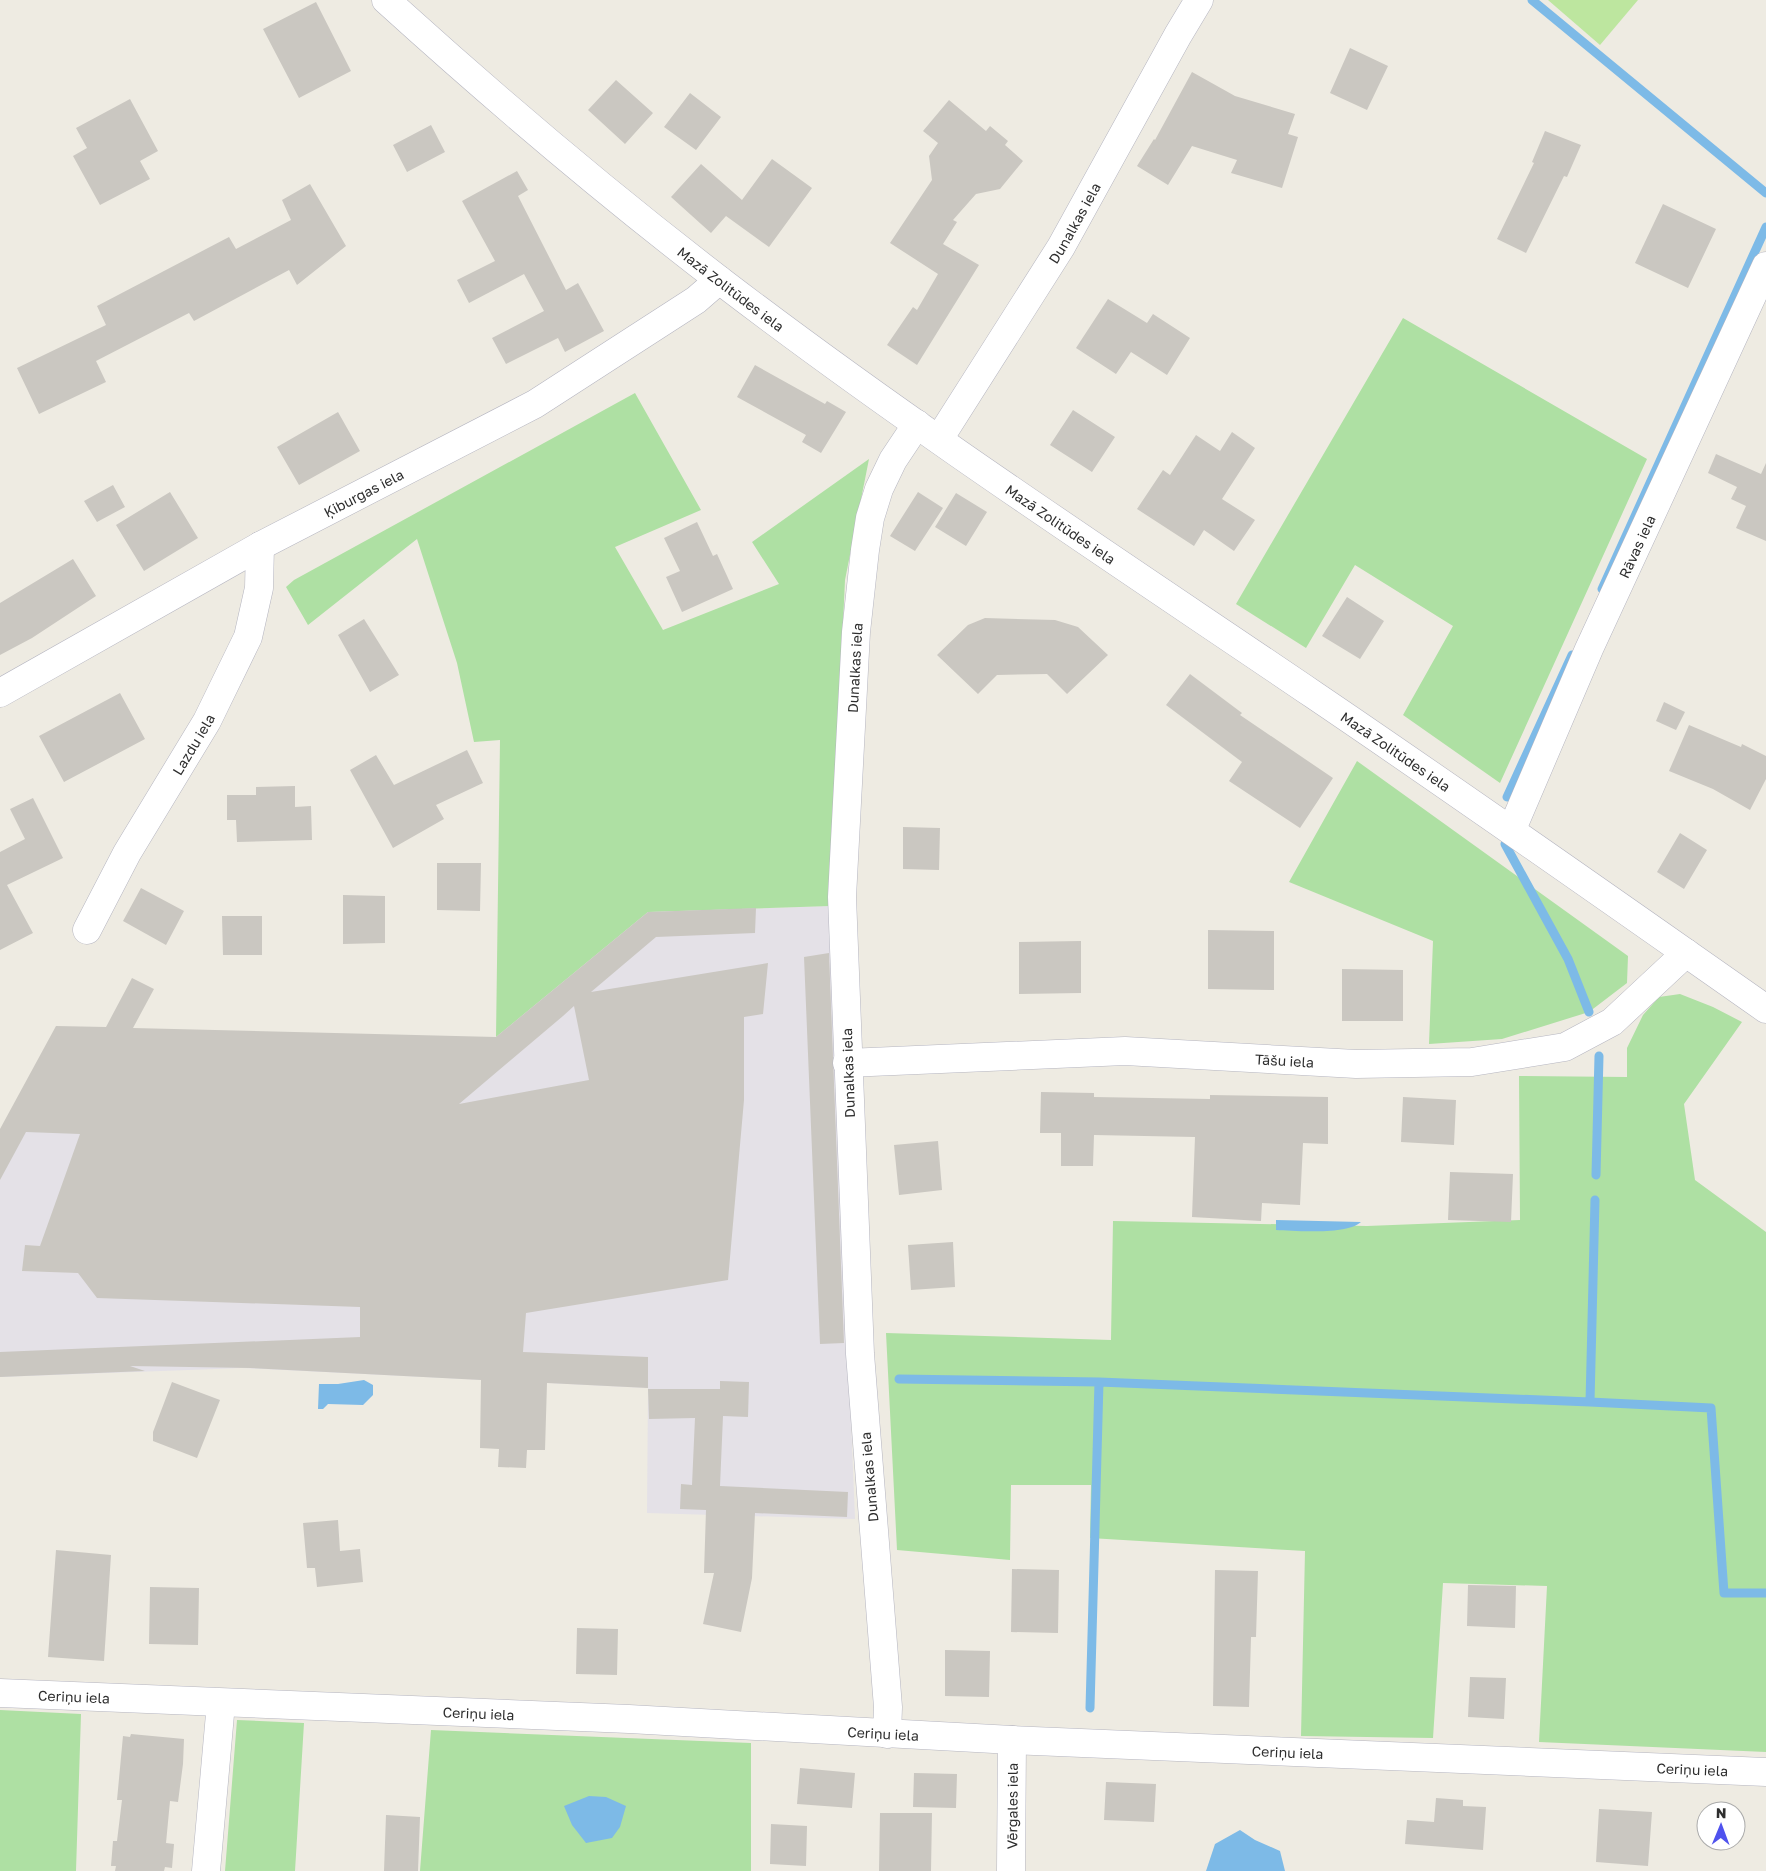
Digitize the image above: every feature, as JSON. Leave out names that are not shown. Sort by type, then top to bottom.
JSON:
[{"type":"street","name":"Mazā Zolitūdes iela","points":[[386,0],[523,121],[719,280],[917,424],[1512,829],[1766,1009]]},
{"type":"street","name":"Dunalkas iela","points":[[939,439],[1061,247],[1178,35],[1200,0]]},
{"type":"street","name":"Rāvas iela","points":[[1512,829],[1589,649],[1766,266]]},
{"type":"street","name":"Ķiburgas iela","points":[[0,693],[260,546],[535,404],[696,300],[719,280]]},
{"type":"street","name":"Dunalkas iela","points":[[887,1734],[888,1707],[860,1354],[847,1063],[842,897],[856,632],[870,518],[879,489],[893,460],[917,424]]},
{"type":"street","name":"Lazdu iela","points":[[87,930],[127,853],[207,720],[248,637],[259,588],[260,546]]},
{"type":"street","name":"Tāšu iela","points":[[847,1063],[1125,1051],[1356,1064],[1472,1062],[1565,1048],[1612,1022],[1686,953]]},
{"type":"street","name":"Ceriņu iela","points":[[0,1693],[629,1719],[1012,1740],[1766,1772]]},
{"type":"street","points":[[206,1871],[221,1703]]},
{"type":"street","name":"Vērgales iela","points":[[1011,1871],[1012,1740]]},
{"type":"shaded area","points":[[830,906],[855,1519],[647,1513],[648,1388],[242,1368],[0,1377],[0,1129],[496,1037],[648,912]]},
{"type":"green space","points":[[1548,0],[1638,0],[1600,45]]},
{"type":"green space","points":[[1403,318],[1647,459],[1500,783],[1403,715],[1453,626],[1355,565],[1306,648],[1236,604]]},
{"type":"green space","points":[[635,393],[701,510],[615,547],[663,630],[779,584],[752,542],[869,459],[845,580],[830,906],[648,912],[496,1037],[500,740],[474,742],[457,663],[417,539],[308,625],[286,587],[294,580]]},
{"type":"green space","points":[[1357,761],[1628,956],[1627,983],[1589,1012],[1502,1039],[1429,1044],[1433,941],[1289,882]]},
{"type":"green space","points":[[1680,994],[1713,1007],[1742,1022],[1684,1104],[1695,1180],[1766,1232],[1766,1752],[1539,1742],[1547,1586],[1443,1583],[1433,1738],[1301,1736],[1305,1551],[1090,1538],[1091,1485],[1011,1485],[1010,1560],[897,1550],[886,1333],[1111,1340],[1113,1221],[1367,1226],[1520,1220],[1519,1076],[1627,1077],[1627,1048],[1643,1015],[1659,997]]},
{"type":"green space","points":[[0,1710],[81,1714],[76,1871],[0,1871]]},
{"type":"green space","points":[[237,1720],[304,1723],[295,1871],[225,1871]]},
{"type":"green space","points":[[431,1730],[751,1743],[751,1871],[420,1871]]},
{"type":"water","points":[[1276,1220],[1361,1222],[1354,1226],[1333,1231],[1308,1231],[1276,1230]]},
{"type":"water","points":[[364,1380],[373,1385],[373,1395],[363,1405],[328,1404],[323,1409],[318,1409],[319,1384],[338,1384]]},
{"type":"water","points":[[589,1796],[606,1797],[626,1806],[620,1827],[612,1838],[586,1843],[572,1825],[564,1806]]},
{"type":"water","points":[[1240,1830],[1255,1840],[1280,1851],[1285,1871],[1206,1871],[1215,1844]]},
{"type":"building","points":[[316,2],[351,71],[299,98],[263,29]]},
{"type":"building","points":[[1350,48],[1388,66],[1367,110],[1330,93]]},
{"type":"building","points":[[1192,72],[1235,96],[1295,114],[1288,134],[1298,137],[1282,188],[1231,173],[1237,160],[1192,146],[1168,185],[1137,166],[1155,140]]},
{"type":"building","points":[[616,80],[653,113],[625,144],[588,110]]},
{"type":"building","points":[[690,93],[721,117],[696,150],[664,127]]},
{"type":"building","points":[[130,99],[158,151],[140,161],[150,179],[100,205],[73,156],[87,148],[76,128]]},
{"type":"building","points":[[949,100],[986,131],[990,126],[1008,141],[1005,145],[1023,161],[1000,189],[976,194],[953,220],[957,222],[943,244],[979,265],[917,365],[887,345],[913,307],[917,310],[938,274],[890,243],[932,180],[929,156],[938,143],[923,131]]},
{"type":"building","points":[[431,125],[445,152],[407,172],[393,145]]},
{"type":"building","points":[[1545,131],[1581,145],[1567,177],[1564,176],[1526,253],[1497,239],[1534,163],[1532,162]]},
{"type":"building","points":[[772,159],[812,188],[769,247],[726,216],[711,233],[671,197],[701,164],[742,200]]},
{"type":"building","points":[[517,171],[528,190],[518,196],[566,290],[578,283],[604,331],[565,352],[558,338],[506,364],[492,338],[544,311],[524,274],[469,303],[457,280],[495,261],[462,201]]},
{"type":"building","points":[[310,184],[346,246],[297,285],[289,270],[194,321],[189,313],[96,361],[106,382],[39,414],[17,368],[106,325],[97,306],[229,237],[236,249],[291,220],[282,200]]},
{"type":"building","points":[[1663,204],[1716,229],[1688,288],[1635,263]]},
{"type":"building","points":[[1108,299],[1147,323],[1153,314],[1190,338],[1167,375],[1131,352],[1116,374],[1076,348]]},
{"type":"building","points":[[755,365],[825,404],[827,401],[846,412],[821,453],[802,442],[806,435],[737,397]]},
{"type":"building","points":[[1073,410],[1115,437],[1092,472],[1050,445]]},
{"type":"building","points":[[338,412],[360,451],[299,485],[277,447]]},
{"type":"building","points":[[1232,432],[1255,448],[1222,499],[1255,520],[1234,551],[1204,530],[1194,546],[1137,509],[1163,470],[1170,475],[1196,435],[1220,451]]},
{"type":"building","points":[[1716,454],[1761,474],[1766,463],[1766,541],[1736,528],[1746,506],[1731,499],[1737,487],[1708,473]]},
{"type":"building","points":[[113,485],[125,507],[97,522],[84,501]]},
{"type":"building","points":[[170,492],[198,538],[144,571],[116,525]]},
{"type":"building","points":[[918,492],[943,508],[915,551],[890,536]]},
{"type":"building","points":[[956,493],[987,512],[966,546],[935,527]]},
{"type":"building","points":[[697,522],[713,556],[717,554],[733,589],[682,612],[666,577],[680,571],[664,538]]},
{"type":"building","points":[[73,559],[96,596],[32,638],[0,655],[0,603]]},
{"type":"building","points":[[1347,597],[1384,621],[1360,659],[1322,636]]},
{"type":"building","points":[[985,618],[1055,620],[1078,627],[1108,655],[1067,694],[1047,674],[997,675],[978,694],[937,655],[968,625]]},
{"type":"building","points":[[364,619],[399,675],[370,692],[338,635]]},
{"type":"building","points":[[1190,674],[1242,713],[1240,715],[1333,778],[1300,828],[1229,781],[1242,762],[1166,705]]},
{"type":"building","points":[[120,693],[145,739],[64,782],[39,736]]},
{"type":"building","points":[[1664,702],[1685,712],[1676,730],[1656,721]]},
{"type":"building","points":[[1689,725],[1741,747],[1742,744],[1766,756],[1766,779],[1750,810],[1713,789],[1669,771]]},
{"type":"building","points":[[467,750],[483,783],[436,805],[444,819],[393,848],[350,770],[376,755],[394,785]]},
{"type":"building","points":[[295,786],[295,807],[311,806],[312,840],[237,842],[236,820],[227,820],[227,795],[256,795],[256,787]]},
{"type":"building","points":[[33,798],[63,858],[7,885],[33,933],[0,950],[0,852],[25,839],[10,809]]},
{"type":"building","points":[[903,827],[940,828],[939,870],[903,869]]},
{"type":"building","points":[[1680,833],[1707,850],[1684,889],[1657,872]]},
{"type":"building","points":[[437,863],[481,863],[480,911],[437,910]]},
{"type":"building","points":[[141,888],[184,911],[166,945],[123,921]]},
{"type":"building","points":[[343,895],[385,896],[385,943],[343,944]]},
{"type":"building","points":[[756,908],[755,933],[656,937],[591,992],[768,963],[763,1014],[744,1017],[744,1100],[728,1280],[526,1313],[523,1352],[648,1357],[648,1388],[547,1383],[545,1450],[527,1450],[526,1468],[498,1467],[499,1449],[480,1448],[481,1380],[250,1368],[130,1366],[145,1371],[0,1377],[0,1352],[360,1337],[360,1307],[97,1298],[78,1273],[22,1271],[25,1245],[40,1246],[80,1134],[26,1132],[0,1180],[0,1129],[56,1026],[106,1027],[132,978],[154,989],[133,1028],[496,1037],[648,912]],"holes":[[[574,1006],[589,1080],[459,1104]]]},
{"type":"building","points":[[222,916],[262,916],[262,955],[223,955]]},
{"type":"building","points":[[1208,930],[1274,931],[1274,990],[1208,989]]},
{"type":"building","points":[[1081,941],[1081,993],[1019,994],[1019,942]]},
{"type":"building","points":[[829,953],[844,1343],[820,1344],[804,957]]},
{"type":"building","points":[[1342,969],[1403,970],[1403,1021],[1342,1021]]},
{"type":"building","points":[[1041,1092],[1094,1093],[1094,1097],[1210,1099],[1210,1095],[1328,1097],[1328,1144],[1303,1143],[1300,1205],[1262,1203],[1261,1221],[1192,1217],[1195,1137],[1094,1135],[1093,1166],[1061,1166],[1061,1133],[1040,1133]]},
{"type":"building","points":[[1403,1097],[1456,1100],[1454,1145],[1401,1142]]},
{"type":"building","points":[[938,1141],[942,1190],[899,1195],[894,1145]]},
{"type":"building","points":[[1450,1172],[1513,1174],[1511,1222],[1448,1220]]},
{"type":"building","points":[[953,1242],[955,1287],[911,1290],[908,1245]]},
{"type":"building","points":[[720,1381],[749,1382],[748,1417],[723,1416],[720,1486],[848,1492],[847,1517],[755,1513],[752,1578],[741,1632],[703,1624],[714,1573],[704,1573],[706,1510],[680,1509],[681,1484],[692,1485],[695,1418],[649,1419],[648,1389],[720,1389]]},
{"type":"building","points":[[172,1382],[220,1400],[197,1458],[153,1441],[153,1432]]},
{"type":"building","points":[[338,1520],[340,1551],[360,1549],[363,1582],[317,1587],[315,1568],[307,1568],[303,1523]]},
{"type":"building","points":[[56,1550],[111,1555],[104,1661],[48,1657]]},
{"type":"building","points":[[1012,1569],[1059,1570],[1058,1633],[1011,1632]]},
{"type":"building","points":[[1215,1570],[1258,1571],[1256,1637],[1251,1637],[1249,1707],[1213,1706]]},
{"type":"building","points":[[1468,1585],[1516,1586],[1515,1628],[1467,1626]]},
{"type":"building","points":[[150,1587],[199,1588],[198,1645],[149,1644]]},
{"type":"building","points":[[577,1628],[618,1629],[617,1675],[576,1674]]},
{"type":"building","points":[[945,1650],[990,1651],[989,1697],[945,1696]]},
{"type":"building","points":[[1470,1677],[1506,1678],[1504,1719],[1468,1717]]},
{"type":"building","points":[[131,1734],[184,1739],[178,1802],[170,1801],[166,1843],[174,1844],[172,1868],[165,1867],[164,1871],[115,1871],[116,1866],[111,1866],[113,1841],[117,1841],[122,1800],[117,1800],[123,1736],[130,1737]]},
{"type":"building","points":[[800,1768],[855,1773],[852,1808],[797,1804]]},
{"type":"building","points":[[914,1773],[957,1774],[956,1808],[913,1807]]},
{"type":"building","points":[[1106,1782],[1156,1784],[1154,1822],[1104,1820]]},
{"type":"building","points":[[1436,1798],[1463,1800],[1463,1806],[1486,1807],[1483,1850],[1405,1844],[1407,1820],[1434,1822]]},
{"type":"building","points":[[1599,1809],[1652,1812],[1648,1866],[1596,1862]]},
{"type":"building","points":[[880,1813],[932,1813],[931,1871],[879,1871]]},
{"type":"building","points":[[386,1815],[420,1817],[418,1871],[384,1871]]},
{"type":"building","points":[[771,1824],[807,1826],[806,1866],[770,1864]]},
{"type":"waterway","points":[[1532,0],[1766,193]]},
{"type":"waterway","points":[[1602,589],[1766,227]]},
{"type":"waterway","points":[[1507,797],[1572,655]]},
{"type":"waterway","points":[[1505,844],[1568,959],[1589,1012]]},
{"type":"waterway","points":[[1596,1175],[1599,1056]]},
{"type":"waterway","points":[[1595,1200],[1590,1402],[1711,1408],[1724,1593],[1766,1593]]},
{"type":"waterway","points":[[899,1379],[1099,1382]]},
{"type":"waterway","points":[[1090,1708],[1099,1382],[1590,1402]]}]
